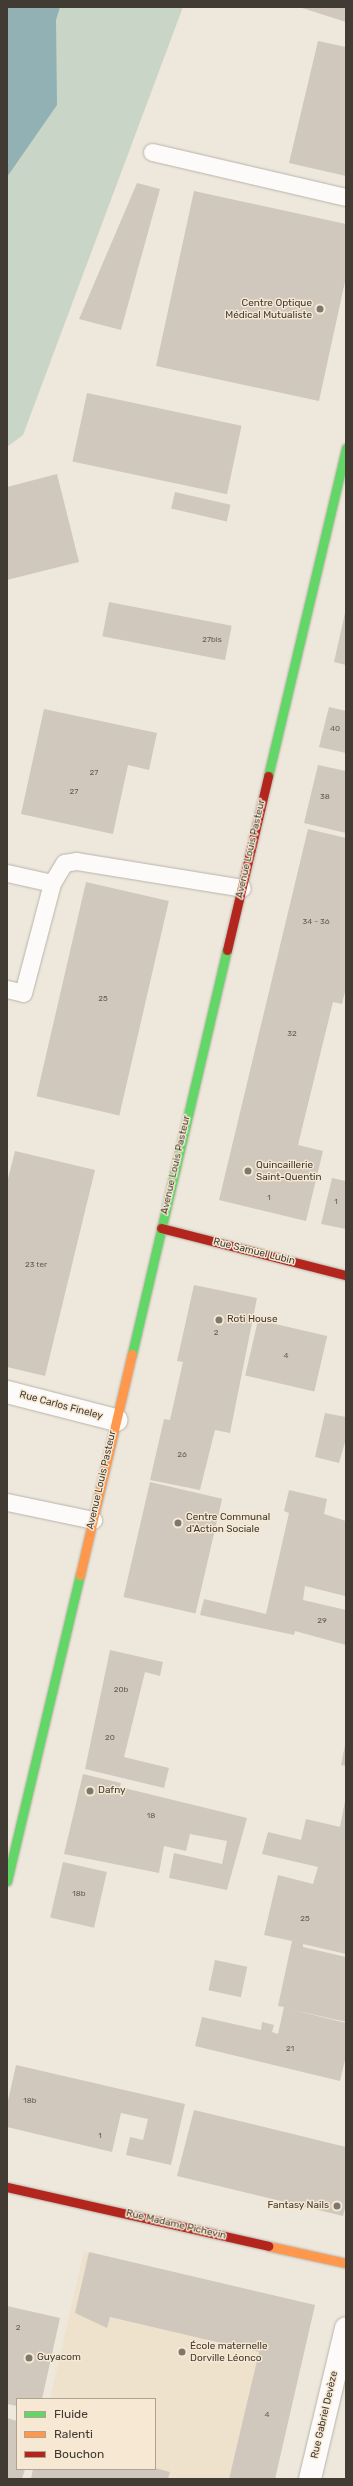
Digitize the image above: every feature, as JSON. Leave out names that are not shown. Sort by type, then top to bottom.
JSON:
[{"type":"street","name":"Avenue Louis Pasteur","points":[[7,1881],[346,448]]},
{"type":"street","name":"Rue Samuel Lubin","points":[[161,1228],[346,1275]]},
{"type":"street","name":"Rue Carlos Fineley","points":[[7,1392],[116,1420]]},
{"type":"street","name":"Rue Madame Pichevin","points":[[7,2187],[346,2263]]},
{"type":"street","name":"Rue Gabriel Devèze","points":[[310,2479],[346,2328]]},
{"type":"lane","points":[[152,152],[346,197]]},
{"type":"lane","points":[[7,989],[23,993],[52,882],[64,863],[76,861],[242,888]]},
{"type":"lane","points":[[7,873],[52,882]]},
{"type":"lane","points":[[7,1502],[93,1520]]},
{"type":"shaded area","name":"École maternelle Dorville Léonco","points":[[84,2252],[315,2305],[275,2479],[31,2479],[33,2470],[156,2470],[156,2398],[50,2398]]},
{"type":"green space","points":[[7,7],[183,7],[23,435],[7,447]]},
{"type":"water","points":[[7,7],[60,7],[56,20],[57,105],[7,177]]},
{"type":"building","points":[[299,7],[346,7],[346,22]]},
{"type":"building","points":[[318,41],[346,47],[346,176],[289,163]]},
{"type":"building","points":[[137,183],[160,189],[121,330],[79,319]]},
{"type":"building","points":[[194,191],[346,224],[346,277],[319,401],[156,366]]},
{"type":"building","points":[[87,393],[242,426],[227,494],[72,461]]},
{"type":"building","points":[[57,474],[79,562],[7,580],[7,487]]},
{"type":"building","points":[[175,492],[231,505],[227,521],[171,509]]},
{"type":"building","points":[[109,602],[232,626],[225,660],[102,636]]},
{"type":"building","points":[[346,613],[346,665],[334,662]]},
{"type":"building","points":[[329,707],[346,711],[346,753],[319,747]]},
{"type":"building","points":[[44,709],[157,733],[149,770],[128,765],[113,834],[21,814]]},
{"type":"building","points":[[318,765],[346,771],[346,833],[304,823]]},
{"type":"building","points":[[308,829],[346,838],[346,988],[342,1004],[333,1002],[298,1145],[323,1151],[306,1221],[219,1200]]},
{"type":"building","points":[[86,882],[169,901],[119,1115],[37,1096]]},
{"type":"building","points":[[15,1151],[95,1170],[45,1376],[7,1367],[7,1183]]},
{"type":"building","points":[[332,1178],[346,1181],[346,1229],[321,1224]]},
{"type":"building","points":[[194,1285],[257,1298],[230,1433],[215,1430],[200,1490],[150,1480],[164,1419],[170,1420],[183,1362],[177,1361]]},
{"type":"building","points":[[258,1320],[327,1336],[314,1392],[245,1376]]},
{"type":"building","points":[[325,1413],[346,1417],[346,1439],[339,1463],[315,1457]]},
{"type":"building","points":[[150,1482],[222,1499],[196,1614],[123,1597]]},
{"type":"building","points":[[289,1490],[327,1499],[324,1514],[346,1521],[345,1596],[305,1586],[303,1600],[346,1610],[346,1645],[295,1631],[294,1635],[200,1615],[204,1599],[266,1614],[289,1513],[284,1511]]},
{"type":"building","points":[[110,1650],[163,1662],[160,1676],[145,1672],[124,1757],[169,1768],[164,1788],[85,1769]]},
{"type":"building","points":[[346,1745],[346,1766],[341,1765]]},
{"type":"building","points":[[83,1774],[121,1783],[120,1787],[247,1818],[227,1890],[169,1878],[174,1853],[222,1864],[227,1841],[190,1834],[186,1851],[164,1846],[159,1873],[64,1854]]},
{"type":"building","points":[[345,1801],[346,1954],[303,1944],[303,1947],[346,1957],[346,2022],[289,2009],[346,2023],[346,2056],[340,2081],[195,2046],[202,2017],[261,2030],[262,2022],[274,2025],[272,2032],[278,2034],[284,2007],[278,2006],[292,1941],[264,1935],[278,1875],[313,1884],[318,1867],[262,1854],[268,1832],[301,1840],[306,1819],[340,1827]]},
{"type":"building","points":[[63,1862],[107,1872],[94,1928],[50,1918]]},
{"type":"building","points":[[215,1960],[247,1967],[241,1997],[209,1990]]},
{"type":"building","points":[[16,2065],[185,2104],[171,2165],[126,2155],[130,2137],[143,2140],[148,2119],[121,2113],[112,2152],[7,2127],[7,2105]]},
{"type":"building","points":[[194,2110],[346,2147],[346,2204],[343,2216],[177,2176]]},
{"type":"building","points":[[89,2252],[315,2305],[275,2479],[229,2479],[259,2352],[110,2317],[107,2328],[75,2313]]},
{"type":"building","name":"Guyacom","points":[[7,2306],[60,2318],[42,2398],[16,2398],[16,2406],[7,2404]]},
{"type":"building","points":[[7,2418],[16,2421],[16,2470],[25,2470],[22,2479],[7,2479]]},
{"type":"building","points":[[156,2468],[170,2472],[168,2479],[31,2479],[33,2470],[156,2470]]},
{"type":"traffic: fast","points":[[268,776],[346,448]]},
{"type":"traffic: fast","points":[[132,1354],[227,950]]},
{"type":"traffic: fast","points":[[7,1881],[80,1575]]},
{"type":"traffic: slow","points":[[80,1575],[132,1354]]},
{"type":"traffic: slow","points":[[268,2246],[346,2263]]},
{"type":"traffic: jam","points":[[227,950],[268,776]]},
{"type":"traffic: jam","points":[[161,1228],[346,1275]]},
{"type":"traffic: jam","points":[[7,2187],[268,2246]]},
{"type":"place","name":"Centre Optique Médical Mutualiste","points":[[320,309]]},
{"type":"place","name":"Quincaillerie Saint-Quentin","points":[[248,1171]]},
{"type":"place","name":"Roti House","points":[[219,1320]]},
{"type":"place","name":"Centre Communal d'Action Sociale","points":[[178,1523]]},
{"type":"place","name":"Dafny","points":[[90,1791]]},
{"type":"place","name":"Fantasy Nails","points":[[337,2206]]},
{"type":"place","name":"École maternelle Dorville Léonco","points":[[182,2352]]},
{"type":"place","name":"Guyacom","points":[[29,2358]]}]
